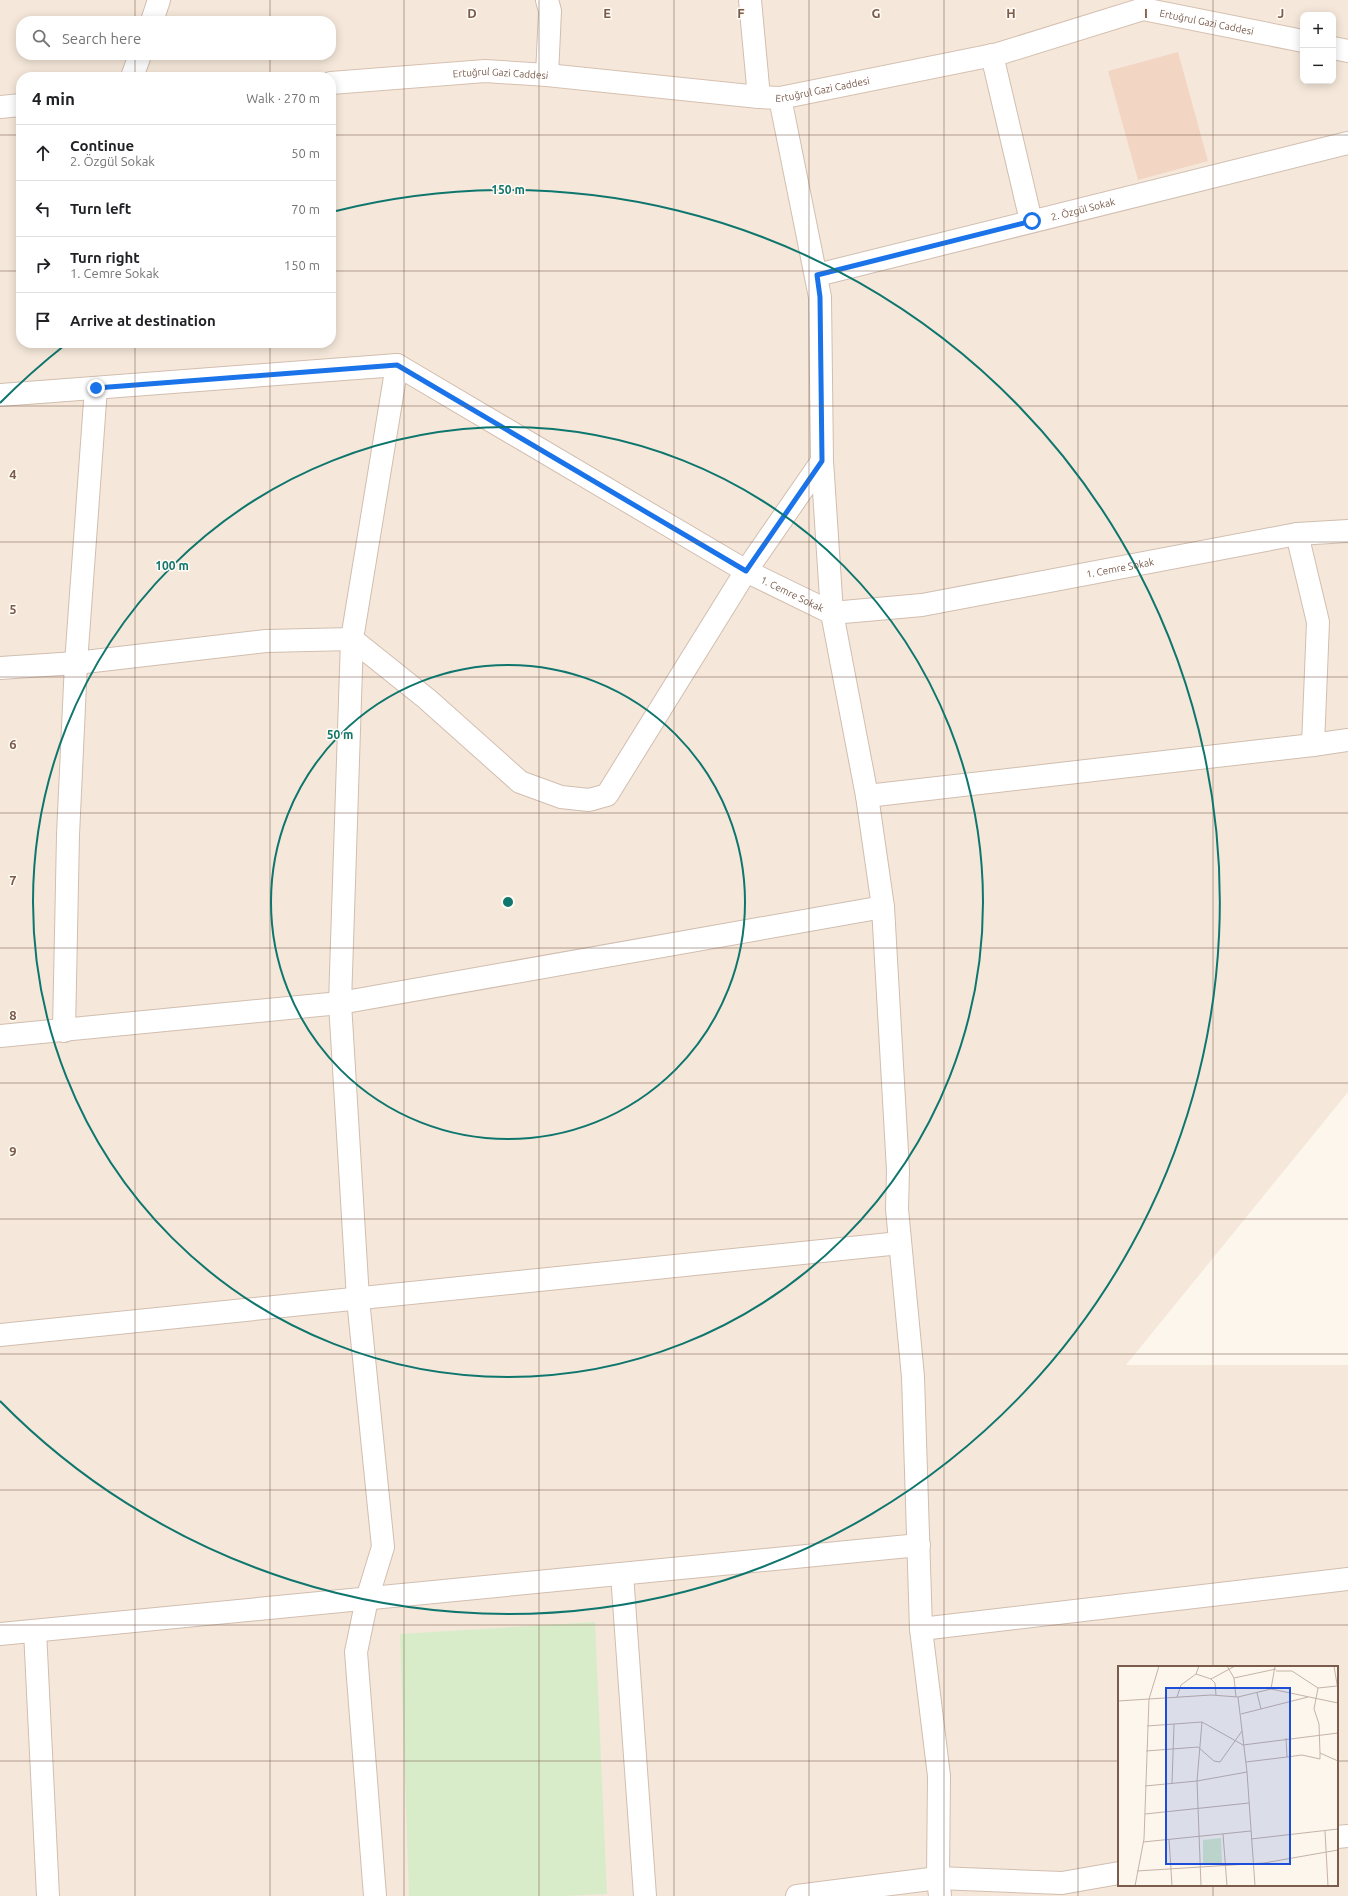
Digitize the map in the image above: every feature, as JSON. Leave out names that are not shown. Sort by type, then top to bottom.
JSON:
[{"type":"street","points":[[154,16],[159,0]]},
{"type":"street","points":[[547,0],[550,11],[547,75]]},
{"type":"street","points":[[750,0],[770,97],[817,275],[820,297],[822,461],[832,613],[866,796],[884,907],[898,1170],[897,1208],[913,1377],[922,1629],[939,1776],[939,1887]]},
{"type":"street","name":"Ertuğrul Gazi Caddesi","points":[[336,83],[485,71],[547,75],[770,97],[992,55],[1144,4],[1300,40]]},
{"type":"street","points":[[1336,49],[1348,51]]},
{"type":"street","points":[[992,55],[1032,221]]},
{"type":"street","points":[[134,72],[138,60]]},
{"type":"street","points":[[0,107],[16,105]]},
{"type":"street","name":"2. Özgül Sokak","points":[[817,275],[1348,143]]},
{"type":"street","points":[[0,395],[397,365],[352,639],[340,1004],[358,1299],[383,1547],[367,1598],[356,1652],[375,1896]]},
{"type":"street","name":"1. Cemre Sokak","points":[[397,365],[746,571],[832,613],[922,605],[1297,534],[1348,531]]},
{"type":"street","points":[[64,1031],[68,835],[76,663],[96,388]]},
{"type":"street","points":[[0,668],[76,663],[266,641],[352,639],[427,699],[520,782],[561,797],[589,800],[607,795],[746,571],[822,461]]},
{"type":"street","points":[[1297,534],[1318,622],[1313,745]]},
{"type":"street","points":[[866,796],[1348,740]]},
{"type":"street","points":[[0,1036],[340,1004],[884,907]]},
{"type":"street","points":[[0,1335],[900,1243]]},
{"type":"street","points":[[0,1634],[919,1545]]},
{"type":"street","points":[[622,1574],[645,1896]]},
{"type":"street","points":[[922,1629],[1348,1579]]},
{"type":"street","points":[[35,1631],[48,1896]]},
{"type":"street","points":[[1338,1838],[1348,1836]]},
{"type":"street","points":[[797,1896],[939,1887],[1062,1883],[1118,1873]]},
{"type":"shaded area","points":[[0,0],[1348,0],[1348,1092],[1126,1365],[1348,1365],[1348,1896],[0,1896]]},
{"type":"green space","points":[[595,1622],[607,1894],[564,1896],[409,1896],[400,1634]]},
{"type":"building","points":[[1178,52],[1208,161],[1138,180],[1108,71]]},
{"type":"route","points":[[96,388],[397,365],[746,571],[822,461],[820,297],[817,275],[1032,221]]}]
